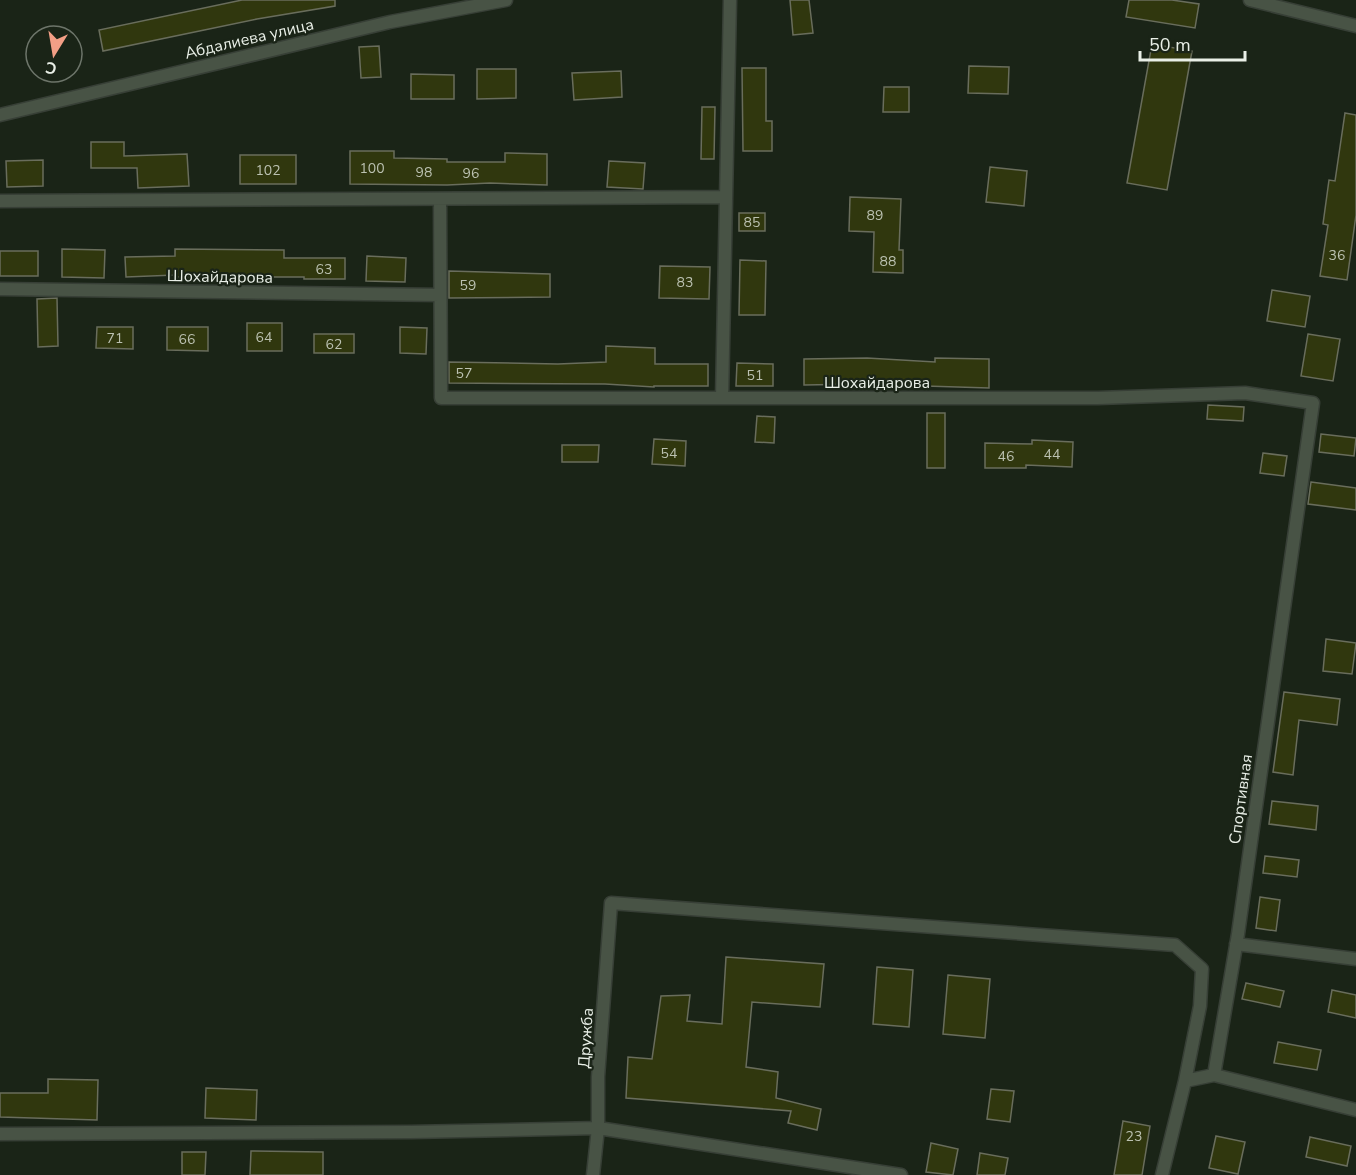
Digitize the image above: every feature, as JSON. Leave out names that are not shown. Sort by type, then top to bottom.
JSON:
[{"type":"street","name":"Абдалиева улица","points":[[0,115],[390,21],[506,0]]},
{"type":"street","points":[[722,398],[730,0]]},
{"type":"street","points":[[1250,0],[1356,26]]},
{"type":"street","points":[[0,201],[726,197]]},
{"type":"street","points":[[440,199],[440,296]]},
{"type":"street","name":"Шохайдарова","points":[[0,289],[440,296],[441,398],[1098,398],[1245,393],[1313,403]]},
{"type":"street","name":"Спортивная","points":[[1214,1075],[1236,944],[1313,403]]},
{"type":"street","name":"Дружба","points":[[593,1175],[598,1128],[598,1077],[611,903],[1175,945],[1202,969],[1200,1006],[1185,1081]]},
{"type":"street","points":[[1236,944],[1356,959]]},
{"type":"street","points":[[1162,1175],[1185,1081],[1214,1075],[1356,1110]]},
{"type":"street","points":[[0,1134],[411,1132],[598,1128],[901,1175]]},
{"type":"building","points":[[242,0],[335,0],[335,6],[257,19],[103,51],[99,30]]},
{"type":"building","points":[[790,0],[809,0],[813,33],[793,35]]},
{"type":"building","points":[[1129,0],[1172,0],[1199,4],[1195,28],[1126,17]]},
{"type":"building","points":[[1152,44],[1192,51],[1167,190],[1127,183]]},
{"type":"building","points":[[379,46],[381,77],[361,78],[359,47]]},
{"type":"building","points":[[969,66],[1009,67],[1008,94],[968,93]]},
{"type":"building","points":[[742,68],[766,68],[766,121],[772,121],[772,151],[743,151]]},
{"type":"building","points":[[477,69],[516,69],[516,98],[477,99]]},
{"type":"building","points":[[621,71],[622,97],[574,100],[572,73]]},
{"type":"building","points":[[411,74],[454,75],[454,99],[411,99]]},
{"type":"building","points":[[884,87],[909,87],[909,112],[883,112]]},
{"type":"building","points":[[702,107],[715,107],[714,159],[701,159]]},
{"type":"building","points":[[1345,113],[1356,115],[1356,215],[1347,280],[1320,276],[1328,225],[1323,224],[1329,180],[1335,181]]},
{"type":"building","points":[[91,142],[124,142],[124,156],[187,154],[189,186],[138,188],[137,168],[91,168]]},
{"type":"building","points":[[350,151],[394,151],[394,158],[447,159],[447,162],[505,162],[505,153],[547,154],[547,185],[350,184]]},
{"type":"building","points":[[240,155],[296,155],[296,184],[240,184]]},
{"type":"building","points":[[43,160],[43,186],[7,187],[6,161]]},
{"type":"building","points":[[609,161],[645,163],[643,189],[607,187]]},
{"type":"building","points":[[990,167],[1027,171],[1024,206],[986,202]]},
{"type":"building","points":[[850,197],[901,199],[899,250],[903,250],[903,273],[873,272],[874,232],[849,231]]},
{"type":"building","points":[[739,213],[765,213],[765,231],[739,231]]},
{"type":"building","points":[[62,249],[105,250],[104,278],[62,277]]},
{"type":"building","points":[[175,249],[284,250],[284,258],[345,258],[345,279],[175,277],[175,275],[126,277],[125,257],[175,256]]},
{"type":"building","points":[[0,251],[38,251],[38,276],[0,276]]},
{"type":"building","points":[[367,256],[406,258],[405,282],[366,281]]},
{"type":"building","points":[[740,260],[766,261],[765,315],[739,315]]},
{"type":"building","points":[[660,266],[710,267],[709,299],[659,298]]},
{"type":"building","points":[[449,271],[550,274],[550,297],[449,298]]},
{"type":"building","points":[[1272,290],[1310,296],[1305,327],[1267,321]]},
{"type":"building","points":[[57,298],[58,346],[38,347],[37,299]]},
{"type":"building","points":[[247,323],[282,323],[282,351],[247,351]]},
{"type":"building","points":[[97,327],[133,327],[133,349],[96,348]]},
{"type":"building","points":[[167,327],[208,327],[208,351],[167,350]]},
{"type":"building","points":[[400,327],[427,328],[426,354],[400,353]]},
{"type":"building","points":[[314,334],[354,334],[354,353],[314,353]]},
{"type":"building","points":[[1308,334],[1340,339],[1333,381],[1301,376]]},
{"type":"building","points":[[606,346],[655,348],[655,364],[708,364],[708,386],[449,383],[449,362],[558,364],[606,362]]},
{"type":"building","points":[[867,358],[935,362],[935,358],[989,359],[989,388],[861,384],[804,385],[804,359]]},
{"type":"building","points":[[737,363],[773,364],[773,386],[736,386]]},
{"type":"building","points":[[1208,405],[1244,407],[1243,421],[1207,419]]},
{"type":"building","points":[[927,413],[945,413],[945,468],[927,468]]},
{"type":"building","points":[[757,416],[775,417],[774,443],[755,442]]},
{"type":"building","points":[[1321,434],[1356,438],[1354,456],[1319,452]]},
{"type":"building","points":[[654,439],[686,441],[685,466],[652,464]]},
{"type":"building","points":[[1032,440],[1073,442],[1072,467],[1026,465],[1026,468],[985,468],[985,443],[1032,444]]},
{"type":"building","points":[[562,445],[599,445],[598,462],[562,462]]},
{"type":"building","points":[[1263,453],[1287,456],[1284,476],[1260,473]]},
{"type":"building","points":[[1311,482],[1356,488],[1356,510],[1308,504]]},
{"type":"building","points":[[1326,639],[1356,643],[1352,674],[1323,671]]},
{"type":"building","points":[[1284,692],[1340,699],[1337,725],[1299,720],[1293,775],[1273,772]]},
{"type":"building","points":[[1272,801],[1318,806],[1316,830],[1269,824]]},
{"type":"building","points":[[1265,856],[1299,860],[1297,877],[1263,873]]},
{"type":"building","points":[[1260,897],[1280,900],[1276,931],[1256,928]]},
{"type":"building","points":[[726,957],[824,964],[820,1007],[752,1002],[746,1067],[778,1072],[776,1098],[821,1109],[817,1130],[788,1123],[791,1111],[626,1098],[628,1057],[652,1059],[661,996],[690,995],[687,1021],[722,1024]]},
{"type":"building","points":[[877,967],[913,970],[909,1027],[873,1024]]},
{"type":"building","points":[[948,975],[990,979],[985,1038],[943,1034]]},
{"type":"building","points":[[1246,983],[1284,991],[1280,1007],[1242,999]]},
{"type":"building","points":[[1332,990],[1356,995],[1356,1018],[1328,1012]]},
{"type":"building","points":[[1278,1042],[1321,1050],[1317,1070],[1274,1063]]},
{"type":"building","points":[[48,1079],[98,1080],[97,1120],[0,1117],[0,1093],[48,1093]]},
{"type":"building","points":[[206,1088],[257,1090],[256,1120],[205,1118]]},
{"type":"building","points":[[991,1089],[1014,1091],[1010,1122],[987,1119]]},
{"type":"building","points":[[1123,1121],[1150,1126],[1142,1175],[1114,1175]]},
{"type":"building","points":[[1216,1136],[1245,1142],[1238,1174],[1209,1168]]},
{"type":"building","points":[[1310,1137],[1351,1146],[1347,1166],[1306,1157]]},
{"type":"building","points":[[931,1143],[958,1149],[953,1175],[926,1172]]},
{"type":"building","points":[[251,1151],[323,1152],[323,1175],[250,1175]]},
{"type":"building","points":[[182,1152],[206,1152],[205,1175],[182,1175]]},
{"type":"building","points":[[980,1153],[1008,1158],[1005,1175],[977,1175]]}]
